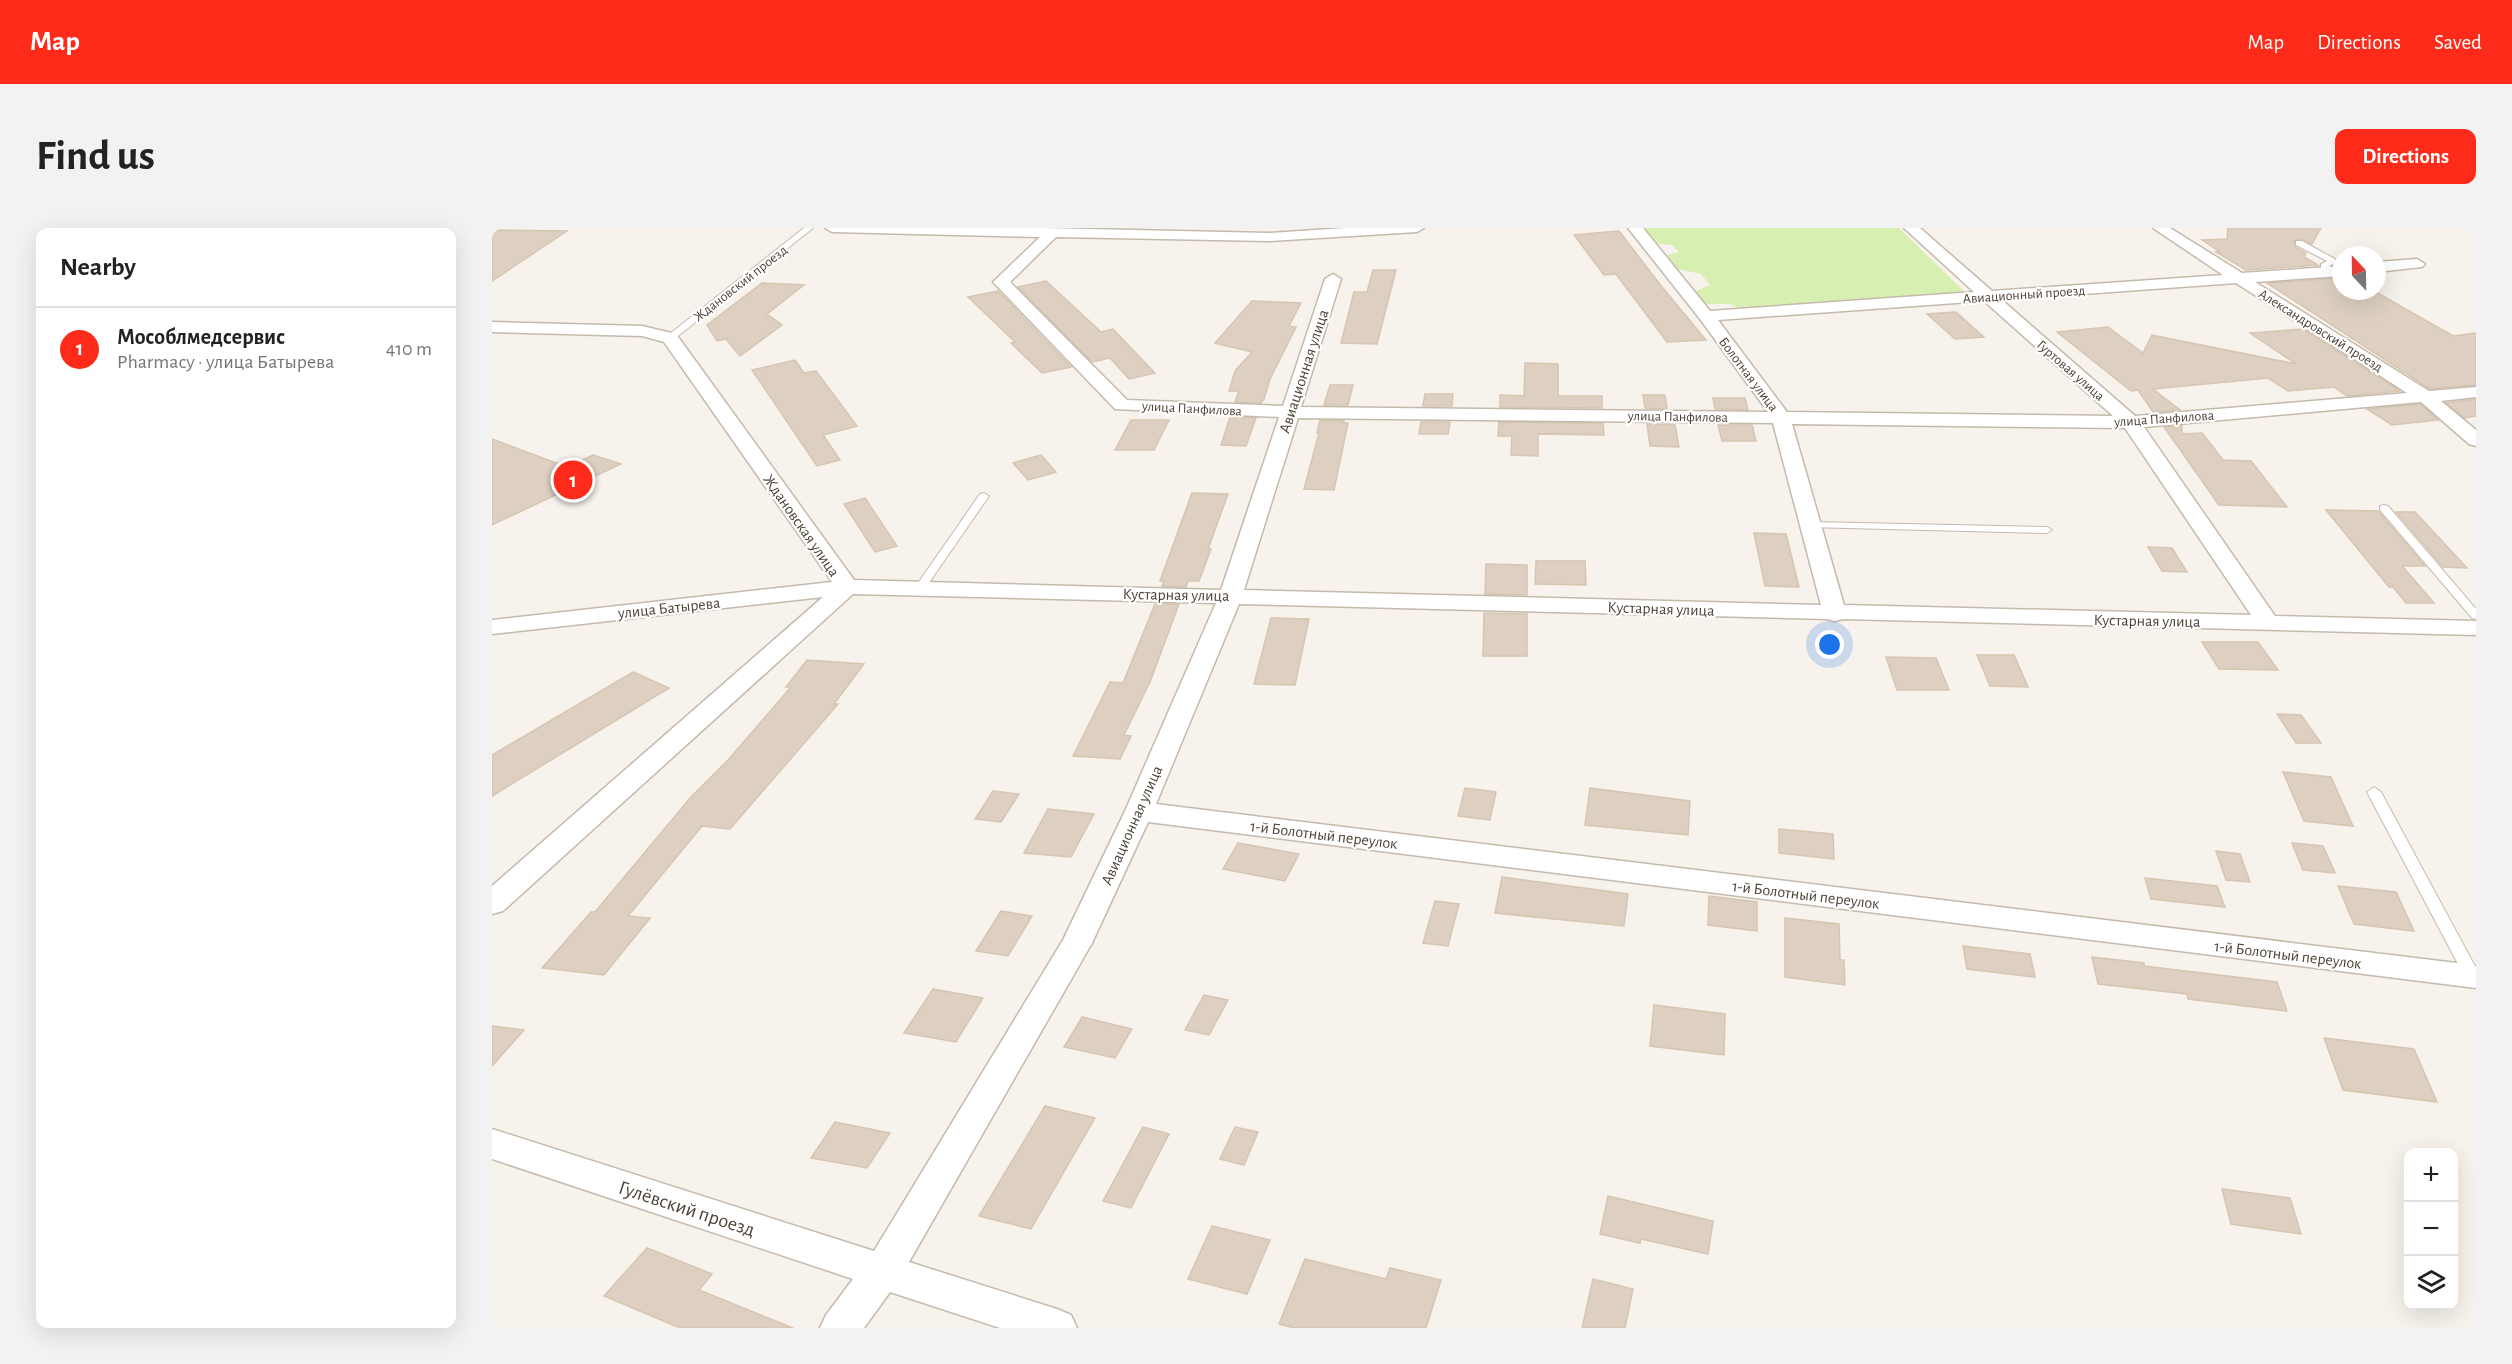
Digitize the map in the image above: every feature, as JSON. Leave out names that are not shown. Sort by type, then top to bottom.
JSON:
[{"type":"street","points":[[832,228],[1052,233],[1271,232],[1417,228]]},
{"type":"street","name":"Болотная улица","points":[[1635,228],[1706,316],[1781,417],[1835,614]]},
{"type":"street","name":"Гуртовая улица","points":[[1911,228],[2131,422],[2268,623]]},
{"type":"street","name":"Александровский проезд","points":[[2160,228],[2426,397],[2476,440]]},
{"type":"street","name":"улица Панфилова","points":[[1052,233],[1001,282],[1122,405],[1290,412],[2131,422],[2476,392]]},
{"type":"street","points":[[2386,266],[2417,264]]},
{"type":"street","name":"Авиационный проезд","points":[[1706,316],[2332,271]]},
{"type":"street","name":"Авиационная улица","points":[[840,1328],[882,1272],[1077,943],[1139,811],[1231,595],[1333,279]]},
{"type":"street","points":[[492,327],[642,331],[670,338]]},
{"type":"street","name":"Ждановская улица","points":[[492,903],[847,587],[670,338]]},
{"type":"street","name":"Кустарная улица","points":[[847,587],[1231,595],[1835,614],[2476,628]]},
{"type":"street","name":"улица Батырева","points":[[492,627],[847,587]]},
{"type":"street","name":"1-й Болотный переулок","points":[[1139,811],[2473,977]]},
{"type":"street","name":"Гулёвский проезд","points":[[492,1144],[1057,1328]]},
{"type":"lane","name":"Ждановский проезд","points":[[670,338],[809,228]]},
{"type":"lane","points":[[2299,243],[2332,261],[2324,266],[2332,269]]},
{"type":"lane","points":[[920,588],[984,496]]},
{"type":"lane","points":[[2384,508],[2476,616]]},
{"type":"lane","points":[[1811,525],[2047,530]]},
{"type":"lane","points":[[2374,792],[2473,977]]},
{"type":"green space","points":[[1644,228],[1899,228],[1969,296],[1740,310],[1731,304],[1705,304],[1694,292],[1710,285],[1701,274],[1674,268],[1664,256],[1679,252],[1672,245],[1655,243]]},
{"type":"building","points":[[2228,228],[2321,228],[2312,244],[2302,239],[2294,241],[2295,247],[2306,253],[2304,257],[2318,265],[2246,270],[2216,252],[2220,252],[2202,240],[2227,239]]},
{"type":"building","points":[[492,230],[567,231],[492,281]]},
{"type":"building","points":[[1619,231],[1706,340],[1667,342],[1616,274],[1604,275],[1574,235]]},
{"type":"building","points":[[1373,270],[1396,270],[1377,344],[1341,343],[1354,292],[1367,292]]},
{"type":"building","points":[[2332,279],[2332,300],[2386,300],[2386,298],[2453,336],[2476,333],[2476,385],[2430,389],[2267,283]]},
{"type":"building","points":[[1046,281],[1101,332],[1113,329],[1155,373],[1129,379],[1110,358],[1092,362],[1018,287]]},
{"type":"building","points":[[762,283],[804,285],[767,314],[782,325],[740,356],[726,339],[717,341],[707,325]]},
{"type":"building","points":[[998,291],[1071,367],[1042,373],[1011,343],[1015,342],[968,297]]},
{"type":"building","points":[[1252,301],[1301,303],[1289,326],[1296,327],[1270,379],[1264,399],[1261,403],[1235,402],[1239,391],[1229,391],[1235,371],[1252,352],[1215,343]]},
{"type":"building","points":[[1956,312],[1984,337],[1955,339],[1927,314]]},
{"type":"building","points":[[2108,327],[2143,353],[2152,335],[2296,364],[2250,333],[2303,329],[2400,391],[2347,396],[2334,387],[2288,391],[2268,378],[2153,389],[2180,410],[2153,412],[2138,390],[2131,391],[2057,332]]},
{"type":"building","points":[[795,360],[804,373],[816,371],[857,426],[823,435],[840,460],[817,466],[752,370]]},
{"type":"building","points":[[1525,363],[1558,364],[1558,396],[1602,396],[1602,408],[1500,407],[1500,395],[1524,396]]},
{"type":"building","points":[[1330,385],[1353,385],[1348,405],[1324,405]]},
{"type":"building","points":[[1425,394],[1453,394],[1452,406],[1423,406]]},
{"type":"building","points":[[1643,395],[1665,395],[1667,409],[1645,408]]},
{"type":"building","points":[[1713,398],[1745,398],[1748,410],[1715,409]]},
{"type":"building","points":[[2476,399],[2476,416],[2465,418],[2446,403]]},
{"type":"building","points":[[2420,404],[2438,420],[2392,425],[2367,409]]},
{"type":"building","points":[[1230,417],[1256,418],[1246,446],[1221,445]]},
{"type":"building","points":[[1131,420],[1169,420],[1154,450],[1115,450]]},
{"type":"building","points":[[1320,420],[1348,423],[1334,490],[1304,489],[1319,433],[1317,433]]},
{"type":"building","points":[[1421,422],[1450,422],[1448,434],[1419,434]]},
{"type":"building","points":[[1499,422],[1603,423],[1604,435],[1538,434],[1538,456],[1511,455],[1512,436],[1498,436]]},
{"type":"building","points":[[1647,424],[1675,425],[1679,447],[1650,446]]},
{"type":"building","points":[[1718,425],[1752,425],[1756,441],[1722,441]]},
{"type":"building","points":[[2182,426],[2182,434],[2202,433],[2223,460],[2251,461],[2287,507],[2219,505],[2164,427]]},
{"type":"building","points":[[492,439],[567,467],[593,455],[621,464],[492,525]]},
{"type":"building","points":[[1041,455],[1056,472],[1028,480],[1013,463]]},
{"type":"building","points":[[1192,493],[1228,494],[1199,581],[1188,581],[1186,587],[1162,586],[1164,581],[1160,581]]},
{"type":"building","points":[[865,498],[897,546],[875,552],[844,504]]},
{"type":"building","points":[[2326,510],[2378,511],[2425,566],[2402,566],[2434,603],[2406,603],[2393,587],[2389,587]]},
{"type":"building","points":[[2396,512],[2415,512],[2467,568],[2443,567]]},
{"type":"building","points":[[1754,533],[1786,534],[1799,587],[1765,586]]},
{"type":"building","points":[[2148,547],[2172,548],[2187,572],[2162,571]]},
{"type":"building","points":[[1536,561],[1585,561],[1586,585],[1535,584]]},
{"type":"building","points":[[1486,564],[1527,565],[1527,595],[1485,594]]},
{"type":"building","points":[[1155,604],[1179,604],[1150,682],[1124,735],[1131,736],[1120,759],[1073,756],[1110,682],[1123,683]]},
{"type":"building","points":[[1484,613],[1527,614],[1527,656],[1483,656]]},
{"type":"building","points":[[1271,618],[1309,619],[1295,685],[1254,684]]},
{"type":"building","points":[[2202,642],[2258,642],[2278,670],[2219,669]]},
{"type":"building","points":[[1977,655],[2014,655],[2028,687],[1990,686]]},
{"type":"building","points":[[1886,657],[1936,658],[1949,690],[1897,690]]},
{"type":"building","points":[[807,660],[864,664],[834,704],[838,704],[730,829],[702,826],[628,916],[650,918],[604,975],[542,968],[591,912],[595,912],[691,797],[728,760],[791,687],[786,687]]},
{"type":"building","points":[[633,672],[669,688],[492,796],[492,755]]},
{"type":"building","points":[[2277,714],[2301,715],[2321,743],[2296,743]]},
{"type":"building","points":[[2283,772],[2331,777],[2353,826],[2304,821]]},
{"type":"building","points":[[1465,788],[1496,792],[1490,820],[1458,816]]},
{"type":"building","points":[[1590,788],[1690,801],[1688,835],[1585,825]]},
{"type":"building","points":[[993,791],[1019,794],[1001,822],[975,819]]},
{"type":"building","points":[[1048,809],[1094,814],[1071,857],[1024,853]]},
{"type":"building","points":[[1779,829],[1833,834],[1834,859],[1779,853]]},
{"type":"building","points":[[1238,843],[1299,854],[1285,881],[1223,869]]},
{"type":"building","points":[[2292,843],[2323,846],[2335,873],[2303,870]]},
{"type":"building","points":[[2216,851],[2240,854],[2250,882],[2226,880]]},
{"type":"building","points":[[1502,877],[1628,894],[1624,926],[1495,913]]},
{"type":"building","points":[[2145,878],[2217,886],[2225,907],[2151,899]]},
{"type":"building","points":[[2338,886],[2396,892],[2414,931],[2354,924]]},
{"type":"building","points":[[1709,896],[1757,902],[1757,931],[1708,925]]},
{"type":"building","points":[[1435,901],[1459,904],[1448,946],[1423,943]]},
{"type":"building","points":[[1001,911],[1032,916],[1008,956],[976,951]]},
{"type":"building","points":[[1785,918],[1839,924],[1840,960],[1844,960],[1845,985],[1785,977]]},
{"type":"building","points":[[1963,946],[2030,954],[2035,977],[1967,969]]},
{"type":"building","points":[[2092,957],[2144,963],[2144,966],[2277,982],[2287,1011],[2188,999],[2187,994],[2098,984]]},
{"type":"building","points":[[933,989],[983,998],[956,1042],[904,1033]]},
{"type":"building","points":[[1204,995],[1228,1000],[1209,1035],[1185,1030]]},
{"type":"building","points":[[1654,1005],[1725,1014],[1724,1055],[1650,1046]]},
{"type":"building","points":[[1082,1017],[1132,1029],[1115,1058],[1064,1047]]},
{"type":"building","points":[[492,1026],[524,1030],[492,1066]]},
{"type":"building","points":[[2324,1038],[2414,1049],[2437,1102],[2343,1090]]},
{"type":"building","points":[[1045,1106],[1095,1118],[1031,1229],[979,1216]]},
{"type":"building","points":[[835,1122],[890,1133],[867,1168],[811,1158]]},
{"type":"building","points":[[1143,1127],[1169,1134],[1131,1208],[1103,1201]]},
{"type":"building","points":[[1235,1127],[1258,1132],[1244,1165],[1220,1159]]},
{"type":"building","points":[[2222,1189],[2290,1198],[2301,1234],[2231,1224]]},
{"type":"building","points":[[1608,1196],[1713,1221],[1708,1254],[1641,1239],[1640,1243],[1600,1234]]},
{"type":"building","points":[[1212,1226],[1270,1240],[1247,1294],[1188,1279]]},
{"type":"building","points":[[647,1248],[712,1274],[699,1290],[793,1328],[680,1328],[604,1296]]},
{"type":"building","points":[[1305,1259],[1386,1279],[1390,1268],[1441,1280],[1426,1328],[1294,1328],[1279,1324]]},
{"type":"building","points":[[1593,1279],[1633,1289],[1625,1328],[1582,1328]]},
{"type":"place","name":"Мособлмедсервис","points":[[573,480]]}]
